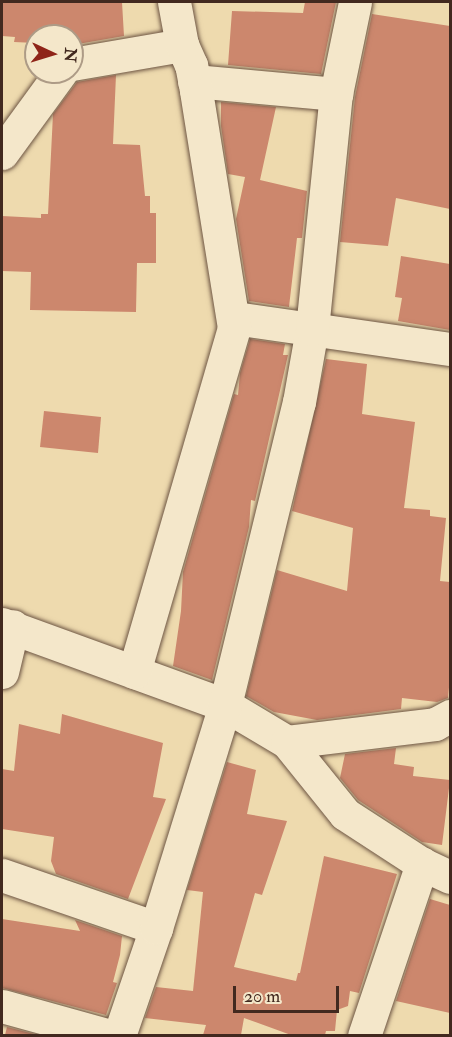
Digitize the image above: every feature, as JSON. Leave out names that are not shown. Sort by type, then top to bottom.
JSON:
[{"type":"street","points":[[134,672],[232,339],[234,318],[194,81],[182,45],[174,2]]},
{"type":"street","points":[[119,1035],[156,928],[225,705],[299,402],[312,329],[336,94],[355,2]]},
{"type":"street","points":[[84,62],[182,45]]},
{"type":"street","points":[[194,81],[336,94]]},
{"type":"street","points":[[2,153],[52,84]]},
{"type":"street","points":[[234,318],[450,349]]},
{"type":"street","points":[[2,672],[7,625],[225,705],[287,742],[345,814],[436,871],[364,1035]]},
{"type":"street","points":[[287,742],[435,724],[450,716]]},
{"type":"street","points":[[2,875],[156,928]]},
{"type":"street","points":[[2,1006],[110,1035]]},
{"type":"building","points":[[2,2],[122,2],[124,36],[84,43],[84,24],[24,24],[24,42],[14,42],[15,37],[2,36]]},
{"type":"building","points":[[305,2],[336,2],[321,74],[228,65],[232,11],[303,13]]},
{"type":"building","points":[[372,14],[450,26],[450,209],[396,198],[388,246],[340,242],[355,97]]},
{"type":"building","points":[[116,75],[113,144],[140,145],[145,196],[150,196],[150,213],[156,213],[156,263],[137,263],[136,312],[30,310],[31,272],[2,271],[2,216],[41,218],[41,214],[48,214],[53,114],[76,84],[84,84],[84,81]]},
{"type":"building","points":[[221,102],[276,107],[260,180],[307,191],[302,238],[297,238],[289,307],[249,301],[236,219],[245,177],[228,174],[221,126]]},
{"type":"building","points":[[401,256],[450,264],[450,330],[398,321],[402,298],[395,297]]},
{"type":"building","points":[[250,339],[285,344],[283,355],[288,355],[255,501],[251,500],[249,527],[212,680],[173,666],[181,611],[183,572],[234,394],[238,395],[240,373]]},
{"type":"building","points":[[326,359],[367,364],[362,414],[415,422],[404,508],[430,510],[430,516],[446,518],[440,581],[450,582],[450,677],[448,698],[437,702],[402,698],[401,709],[317,720],[274,712],[246,696],[277,570],[347,591],[353,528],[292,511]]},
{"type":"building","points":[[44,411],[101,417],[98,453],[40,447]]},
{"type":"building","points":[[62,714],[163,743],[153,797],[166,799],[128,899],[56,874],[51,861],[54,837],[2,829],[2,769],[14,771],[19,724],[60,734]]},
{"type":"building","points":[[396,748],[394,764],[414,767],[413,776],[450,780],[442,845],[422,842],[358,800],[340,778],[345,754]]},
{"type":"building","points":[[227,762],[256,770],[247,814],[287,821],[262,895],[255,893],[234,967],[296,981],[300,973],[324,856],[397,874],[359,993],[350,991],[348,1006],[337,1010],[335,1031],[326,1031],[325,1035],[291,1035],[244,1018],[241,1035],[203,1035],[206,1025],[145,1018],[156,987],[193,991],[203,892],[187,890]]},
{"type":"building","points":[[430,899],[450,905],[450,1013],[396,1001]]},
{"type":"building","points":[[2,919],[80,931],[75,920],[122,936],[113,982],[117,983],[106,1015],[2,988]]},
{"type":"building","points":[[7,1027],[38,1035],[5,1035]]}]
